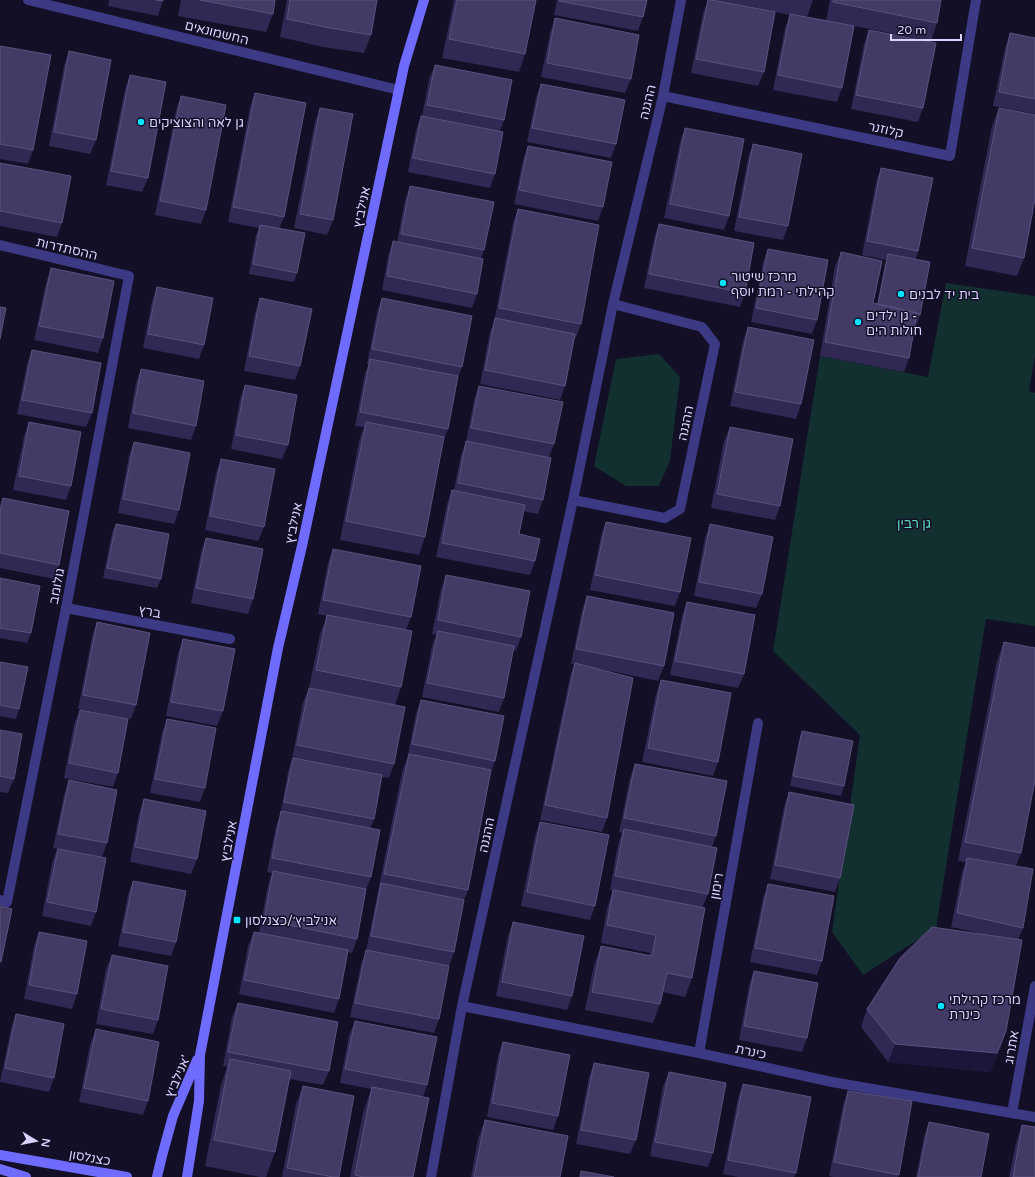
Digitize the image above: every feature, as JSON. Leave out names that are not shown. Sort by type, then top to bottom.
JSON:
[{"type":"street","name":"החשמונאים","points":[[28,0],[399,90]]},
{"type":"street","name":"אנילביץ","points":[[200,1055],[278,648],[404,66],[424,0]]},
{"type":"street","name":"ההגנה","points":[[431,1177],[462,1006],[573,500],[613,304],[663,96],[681,0]]},
{"type":"street","name":"קלוזנר","points":[[663,96],[950,156],[976,0]]},
{"type":"street","name":"ההסתדרות","points":[[0,245],[129,276]]},
{"type":"street","name":"גולומב","points":[[4,901],[66,608],[129,276]]},
{"type":"street","name":"ההגנה","points":[[573,500],[665,518],[680,509],[715,344],[702,327],[613,304]]},
{"type":"street","name":"ברץ","points":[[66,608],[230,639]]},
{"type":"street","name":"רימון","points":[[699,1053],[758,723]]},
{"type":"street","name":"אתרוג","points":[[1012,1113],[1035,986]]},
{"type":"street","name":"כינרת","points":[[462,1006],[699,1053],[832,1082],[1035,1117]]},
{"type":"street","name":"אנילביץ'","points":[[158,1177],[173,1116],[200,1055]]},
{"type":"street","name":"אנילביץ'","points":[[187,1177],[199,1101],[200,1055]]},
{"type":"street","name":"כצנלסון","points":[[0,1155],[128,1177]]},
{"type":"street","points":[[0,1169],[26,1177]]},
{"type":"green space","name":"גן רבין","points":[[946,283],[1035,296],[1035,356],[1029,391],[1035,393],[1035,626],[986,619],[936,928],[863,975],[832,932],[860,735],[773,651],[820,356],[928,377]]},
{"type":"green space","points":[[659,354],[680,377],[670,461],[659,486],[626,486],[594,466],[616,359]]},
{"type":"building","points":[[200,0],[275,0],[273,14]]},
{"type":"building","points":[[290,0],[377,0],[371,35],[287,19]]},
{"type":"building","points":[[457,0],[536,0],[525,54],[449,39]]},
{"type":"building","points":[[647,0],[643,17],[559,1]]},
{"type":"building","points":[[708,0],[775,12],[764,72],[696,59]]},
{"type":"building","points":[[833,0],[941,0],[937,23],[833,2]]},
{"type":"building","points":[[790,14],[854,26],[842,88],[778,75]]},
{"type":"building","points":[[555,18],[639,35],[631,79],[547,63]]},
{"type":"building","points":[[869,30],[936,43],[923,108],[856,95]]},
{"type":"building","points":[[1010,33],[1035,38],[1035,99],[999,92]]},
{"type":"building","points":[[0,46],[51,55],[33,150],[0,144]]},
{"type":"building","points":[[69,51],[111,60],[96,140],[54,132]]},
{"type":"building","points":[[435,65],[512,80],[504,120],[427,105]]},
{"type":"building","points":[[130,75],[166,82],[148,178],[111,171]]},
{"type":"building","points":[[541,84],[625,100],[616,144],[532,128]]},
{"type":"building","points":[[255,93],[306,103],[284,217],[233,207]]},
{"type":"building","points":[[181,96],[226,105],[206,210],[160,201]]},
{"type":"building","points":[[320,108],[353,114],[333,220],[300,214]]},
{"type":"building","points":[[999,108],[1035,115],[1035,199],[1024,258],[972,248]]},
{"type":"building","points":[[421,116],[503,132],[495,174],[413,158]]},
{"type":"building","points":[[685,128],[744,139],[729,216],[670,204]]},
{"type":"building","points":[[753,144],[802,154],[788,226],[739,217]]},
{"type":"building","points":[[528,146],[612,162],[603,207],[519,190]]},
{"type":"building","points":[[0,163],[71,176],[62,223],[0,211]]},
{"type":"building","points":[[881,168],[933,178],[918,251],[867,241]]},
{"type":"building","points":[[410,186],[494,202],[484,250],[401,234]]},
{"type":"building","points":[[518,209],[599,225],[581,324],[499,308]]},
{"type":"building","points":[[659,224],[754,243],[745,293],[649,274]]},
{"type":"building","points":[[260,225],[305,233],[297,273],[253,264]]},
{"type":"building","points":[[393,241],[483,259],[477,294],[387,276]]},
{"type":"building","points":[[768,249],[828,260],[817,320],[756,308]]},
{"type":"building","name":"גן ילדים - חולות הים","points":[[841,252],[882,261],[873,303],[917,313],[909,358],[825,342]]},
{"type":"building","name":"בית יד לבנים","points":[[888,254],[930,262],[920,315],[878,304]]},
{"type":"building","points":[[51,268],[114,281],[103,338],[39,326]]},
{"type":"building","points":[[157,287],[213,298],[204,345],[148,334]]},
{"type":"building","points":[[260,298],[312,309],[300,366],[249,356]]},
{"type":"building","points":[[382,298],[472,316],[462,367],[372,349]]},
{"type":"building","points":[[0,307],[6,308],[0,339]]},
{"type":"building","points":[[495,318],[575,334],[565,386],[485,370]]},
{"type":"building","points":[[748,327],[814,340],[801,404],[735,392]]},
{"type":"building","points":[[32,350],[101,363],[92,413],[22,400]]},
{"type":"building","points":[[370,359],[458,376],[448,429],[360,412]]},
{"type":"building","points":[[141,369],[204,381],[196,426],[133,413]]},
{"type":"building","points":[[245,385],[297,395],[288,445],[236,435]]},
{"type":"building","points":[[479,386],[563,402],[554,444],[471,428]]},
{"type":"building","points":[[29,422],[81,432],[71,486],[19,476]]},
{"type":"building","points":[[366,422],[444,437],[425,537],[346,521]]},
{"type":"building","points":[[730,427],[793,439],[780,506],[717,494]]},
{"type":"building","points":[[466,441],[551,458],[543,500],[458,483]]},
{"type":"building","points":[[134,442],[190,453],[179,510],[123,499]]},
{"type":"building","points":[[221,459],[275,469],[264,527],[210,516]]},
{"type":"building","points":[[452,490],[525,505],[519,534],[540,539],[535,561],[442,543]]},
{"type":"building","points":[[3,498],[69,511],[59,565],[0,553],[0,512]]},
{"type":"building","points":[[606,522],[691,538],[680,592],[595,575]]},
{"type":"building","points":[[116,524],[169,534],[161,579],[107,568]]},
{"type":"building","points":[[710,524],[773,537],[762,594],[699,582]]},
{"type":"building","points":[[206,538],[263,549],[253,599],[196,588]]},
{"type":"building","points":[[333,549],[421,566],[411,617],[323,600]]},
{"type":"building","points":[[446,575],[530,591],[521,637],[438,620]]},
{"type":"building","points":[[0,578],[40,586],[31,633],[0,628]]},
{"type":"building","points":[[587,596],[674,613],[664,666],[576,649]]},
{"type":"building","points":[[687,602],[755,615],[744,674],[675,661]]},
{"type":"building","points":[[327,615],[412,631],[401,687],[316,670]]},
{"type":"building","points":[[97,622],[150,633],[136,705],[83,695]]},
{"type":"building","points":[[438,631],[514,646],[504,698],[427,683]]},
{"type":"building","points":[[183,639],[235,649],[223,711],[171,702]]},
{"type":"building","points":[[1004,642],[1035,648],[1035,780],[1021,853],[965,842]]},
{"type":"building","points":[[0,662],[28,667],[19,709],[0,705]]},
{"type":"building","points":[[575,663],[633,678],[607,818],[545,805]]},
{"type":"building","points":[[661,680],[731,693],[718,762],[648,748]]},
{"type":"building","points":[[309,688],[405,707],[394,764],[297,745]]},
{"type":"building","points":[[421,700],[504,716],[495,761],[412,744]]},
{"type":"building","points":[[80,710],[128,719],[118,773],[69,763]]},
{"type":"building","points":[[167,719],[216,728],[205,788],[155,779]]},
{"type":"building","points":[[0,730],[22,734],[14,779],[0,776]]},
{"type":"building","points":[[802,731],[853,741],[844,786],[793,776]]},
{"type":"building","points":[[409,754],[491,770],[468,890],[384,874]]},
{"type":"building","points":[[293,758],[382,775],[374,819],[284,802]]},
{"type":"building","points":[[635,764],[727,781],[716,836],[624,818]]},
{"type":"building","points":[[69,780],[117,790],[107,843],[58,834]]},
{"type":"building","points":[[789,792],[854,805],[840,878],[775,865]]},
{"type":"building","points":[[144,799],[206,811],[197,859],[135,847]]},
{"type":"building","points":[[281,811],[380,830],[371,877],[272,858]]},
{"type":"building","points":[[540,822],[609,835],[595,906],[527,892]]},
{"type":"building","points":[[624,829],[717,848],[708,894],[615,876]]},
{"type":"building","points":[[58,849],[106,858],[96,912],[47,902]]},
{"type":"building","points":[[967,858],[1033,869],[1023,928],[957,913]]},
{"type":"building","points":[[273,871],[366,889],[357,939],[264,920]]},
{"type":"building","points":[[133,881],[186,891],[176,942],[123,932]]},
{"type":"building","points":[[381,883],[464,900],[454,952],[371,936]]},
{"type":"building","points":[[768,884],[834,896],[822,961],[755,948]]},
{"type":"building","points":[[613,890],[705,908],[692,978],[667,973],[660,1004],[592,992],[601,946],[652,956],[656,935],[607,925]]},
{"type":"building","points":[[0,906],[12,909],[1,962],[0,962]]},
{"type":"building","points":[[513,922],[584,936],[572,996],[502,982]]},
{"type":"building","name":"מרכז קהילתי כינרת","points":[[932,927],[1022,940],[1006,1031],[997,1053],[895,1044],[867,1009],[900,958]]},
{"type":"building","points":[[39,932],[87,941],[77,994],[29,985]]},
{"type":"building","points":[[254,932],[348,950],[339,999],[244,980]]},
{"type":"building","points":[[366,950],[449,966],[439,1019],[355,1003]]},
{"type":"building","points":[[112,955],[168,966],[158,1020],[101,1009]]},
{"type":"building","points":[[754,971],[818,983],[807,1038],[744,1026]]},
{"type":"building","points":[[238,1003],[338,1022],[329,1071],[228,1052]]},
{"type":"building","points":[[16,1014],[64,1024],[54,1078],[5,1068]]},
{"type":"building","points":[[355,1021],[437,1037],[427,1085],[345,1069]]},
{"type":"building","points":[[96,1029],[159,1042],[148,1101],[84,1088]]},
{"type":"building","points":[[503,1042],[570,1055],[558,1116],[492,1103]]},
{"type":"building","points":[[230,1059],[291,1071],[275,1152],[214,1140]]},
{"type":"building","points":[[594,1063],[649,1073],[636,1140],[581,1130]]},
{"type":"building","points":[[669,1072],[726,1083],[713,1153],[655,1142]]},
{"type":"building","points":[[743,1084],[811,1097],[796,1173],[728,1160]]},
{"type":"building","points":[[303,1086],[354,1096],[339,1177],[287,1168]]},
{"type":"building","points":[[372,1087],[429,1098],[413,1177],[363,1177],[355,1175]]},
{"type":"building","points":[[848,1091],[912,1101],[899,1175],[834,1162]]},
{"type":"building","points":[[485,1120],[568,1136],[560,1177],[474,1177]]},
{"type":"building","points":[[929,1122],[989,1134],[981,1177],[918,1177]]},
{"type":"building","points":[[1022,1125],[1035,1127],[1035,1177],[1013,1177]]},
{"type":"building","points":[[581,1171],[614,1177],[580,1177]]},
{"type":"place","name":"גן לאה והצוציקים","points":[[141,122]]},
{"type":"place","name":"מרכז שיטור קהילתי - רמת יוסף","points":[[723,283]]},
{"type":"place","name":"בית יד לבנים","points":[[901,294]]},
{"type":"place","name":"גן ילדים - חולות הים","points":[[858,322]]},
{"type":"place","name":"אנילביץ׳/כצנלסון","points":[[237,920]]},
{"type":"place","name":"מרכז קהילתי כינרת","points":[[941,1006]]}]
